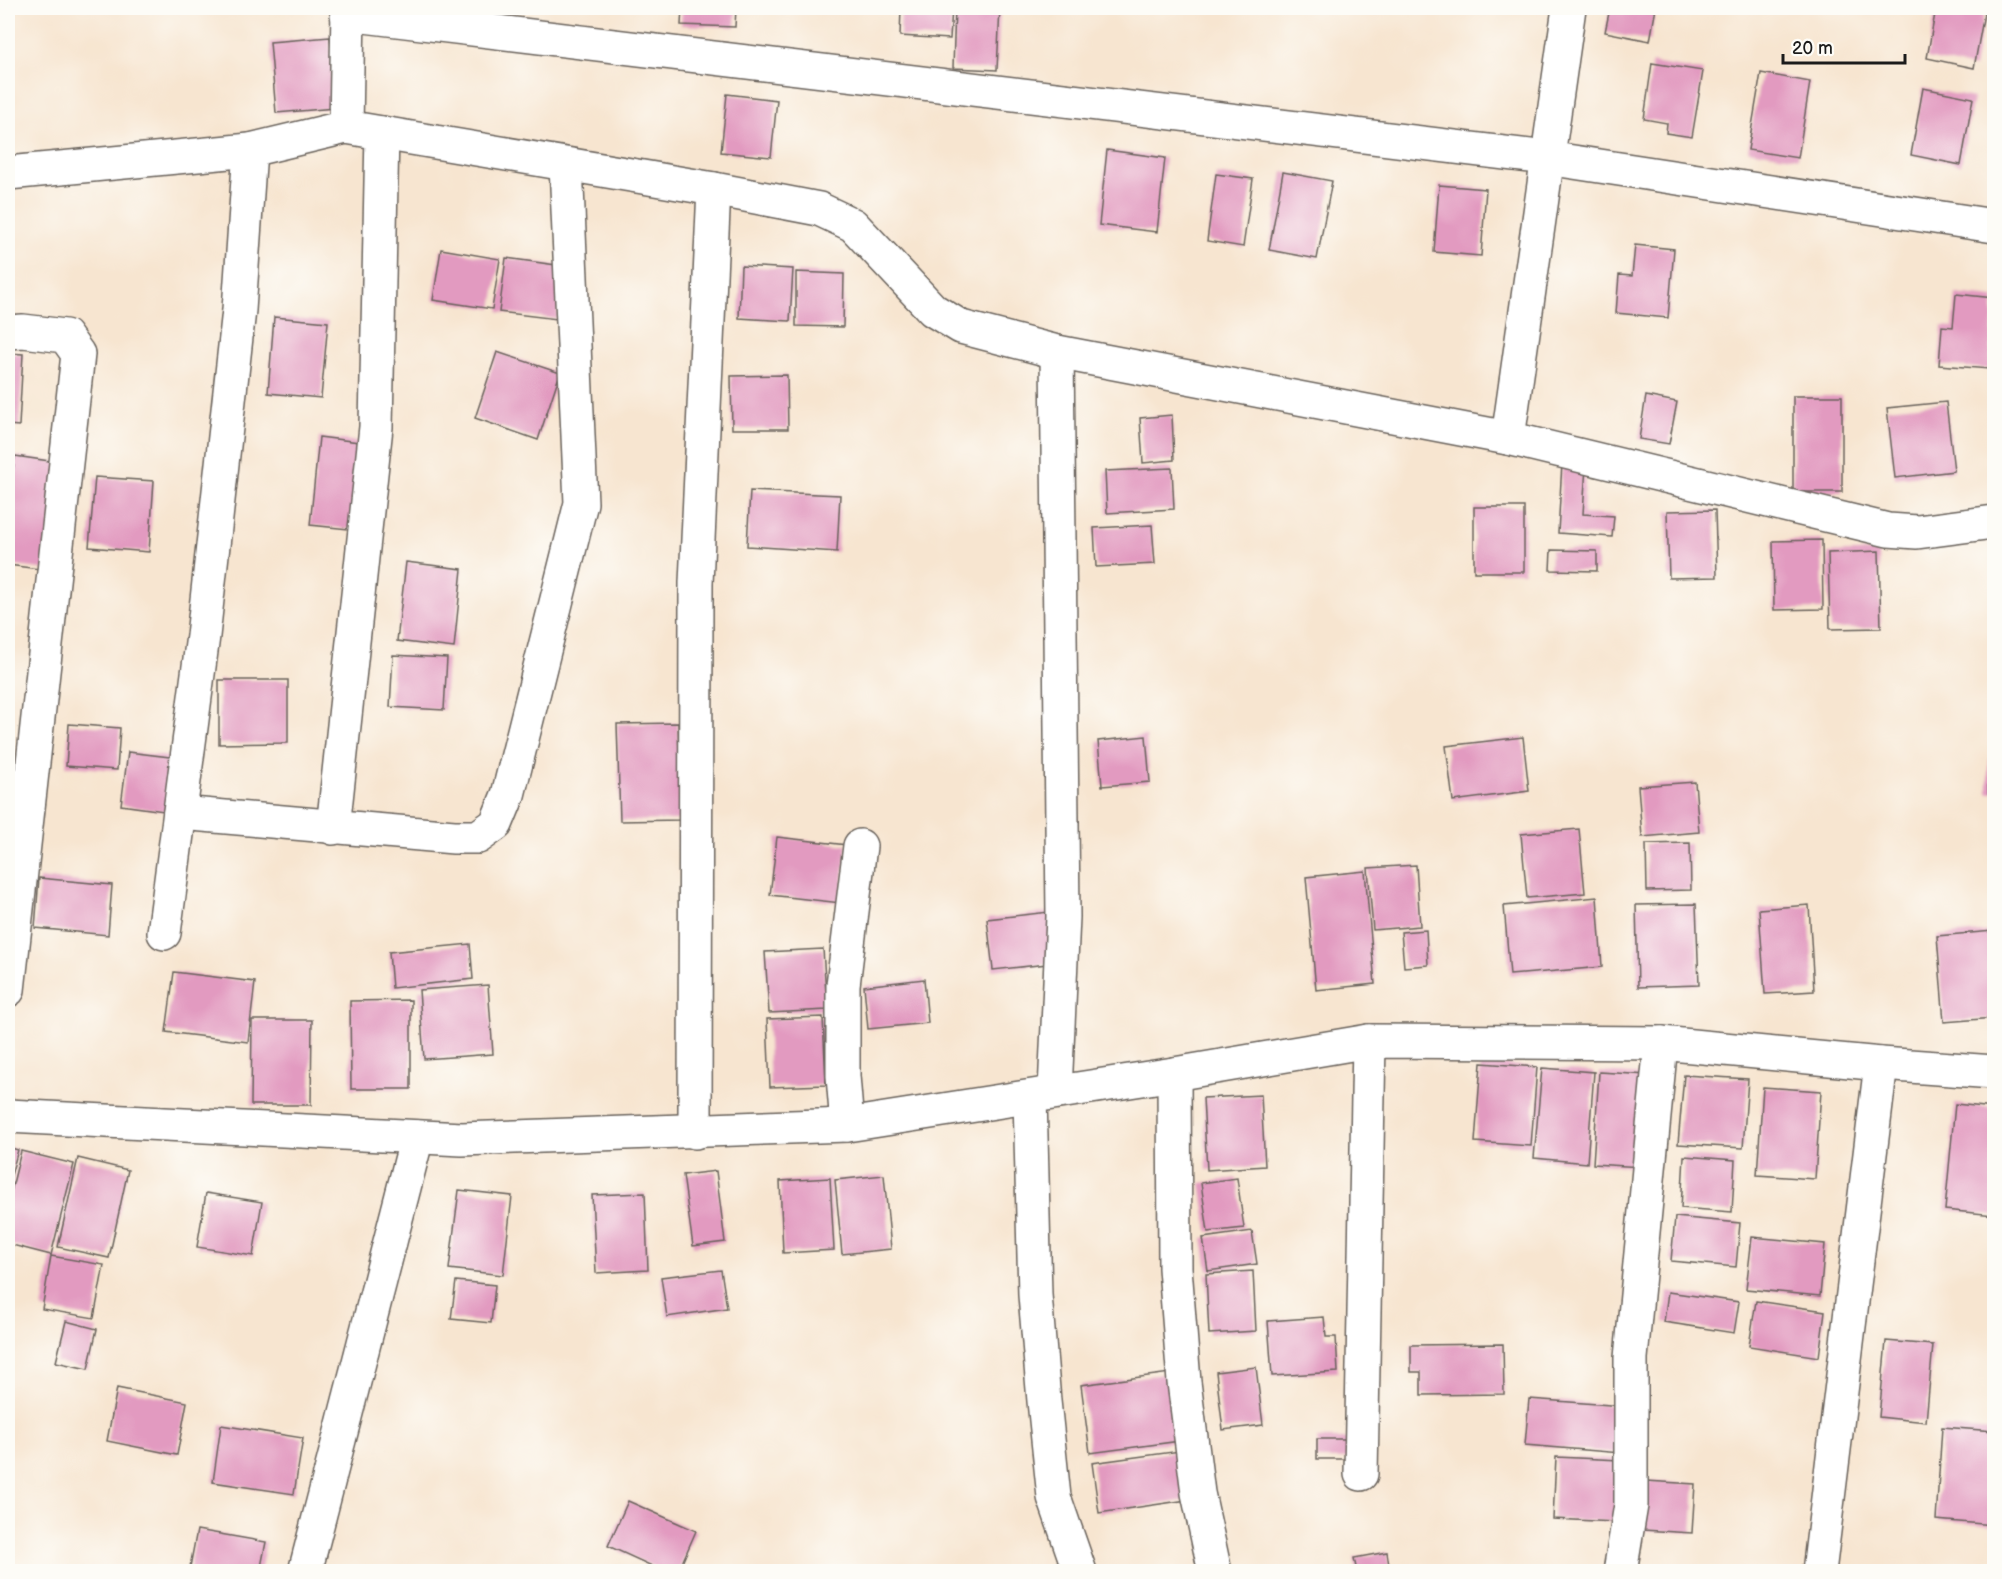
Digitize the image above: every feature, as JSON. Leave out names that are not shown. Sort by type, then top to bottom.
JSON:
[{"type":"street","points":[[1508,438],[1569,8]]},
{"type":"street","points":[[346,127],[347,11],[1546,158],[1995,226]]},
{"type":"street","points":[[8,173],[250,150],[346,127],[714,189],[819,209],[853,225],[933,310],[942,316],[961,327],[1057,352],[1508,438],[1888,530],[1917,532],[1995,522]]},
{"type":"street","points":[[333,828],[376,427],[382,133]]},
{"type":"street","points":[[164,933],[203,636],[236,333],[250,150]]},
{"type":"street","points":[[180,813],[454,837],[478,837],[496,824],[508,795],[581,503],[566,165]]},
{"type":"street","points":[[695,1132],[696,583],[714,189]]},
{"type":"street","points":[[8,332],[23,331],[65,336],[78,354],[8,990]]},
{"type":"street","points":[[1057,352],[1063,917],[1042,1094],[1035,1295],[1054,1497],[1080,1572]]},
{"type":"street","points":[[847,1125],[843,1076],[843,984],[860,846]]},
{"type":"street","points":[[1361,1474],[1369,1041]]},
{"type":"street","points":[[8,1116],[462,1139],[847,1125],[1369,1041],[1661,1043],[1881,1064],[1995,1072]]},
{"type":"street","points":[[1620,1572],[1630,1505],[1631,1358],[1661,1043]]},
{"type":"street","points":[[1819,1572],[1881,1064]]},
{"type":"street","points":[[1174,1074],[1175,1268],[1184,1382],[1198,1493],[1215,1572]]},
{"type":"street","points":[[305,1572],[417,1137]]},
{"type":"building","points":[[682,8],[736,8],[735,27],[681,25]]},
{"type":"building","points":[[901,8],[952,8],[950,39],[900,36]]},
{"type":"building","points":[[955,8],[1000,8],[997,70],[953,68]]},
{"type":"building","points":[[1610,8],[1656,8],[1650,41],[1605,32]]},
{"type":"building","points":[[1936,8],[1985,8],[1974,68],[1927,58]]},
{"type":"building","points":[[330,37],[335,108],[276,113],[270,42]]},
{"type":"building","points":[[1652,63],[1703,71],[1692,137],[1666,133],[1667,123],[1644,119]]},
{"type":"building","points":[[1761,73],[1810,82],[1798,158],[1748,150]]},
{"type":"building","points":[[1923,88],[1973,98],[1961,165],[1911,155]]},
{"type":"building","points":[[727,94],[777,100],[771,157],[721,152]]},
{"type":"building","points":[[1107,150],[1165,158],[1157,232],[1099,225]]},
{"type":"building","points":[[1283,172],[1332,181],[1317,259],[1269,250]]},
{"type":"building","points":[[1216,174],[1253,179],[1243,247],[1207,241]]},
{"type":"building","points":[[1439,185],[1486,189],[1481,256],[1434,252]]},
{"type":"building","points":[[1635,245],[1674,249],[1668,318],[1616,313],[1619,275],[1632,276]]},
{"type":"building","points":[[441,249],[500,259],[492,309],[433,300]]},
{"type":"building","points":[[506,258],[563,266],[557,319],[499,312]]},
{"type":"building","points":[[741,266],[793,269],[790,321],[739,318]]},
{"type":"building","points":[[796,272],[844,274],[843,327],[796,326]]},
{"type":"building","points":[[1956,294],[1994,298],[1990,369],[1939,365],[1942,326],[1953,327]]},
{"type":"building","points":[[274,317],[328,322],[321,398],[268,393]]},
{"type":"building","points":[[497,352],[560,373],[538,440],[475,418]]},
{"type":"building","points":[[8,353],[23,354],[19,426],[8,425]]},
{"type":"building","points":[[787,375],[788,429],[732,429],[731,376]]},
{"type":"building","points":[[1646,396],[1677,402],[1669,444],[1639,439]]},
{"type":"building","points":[[1793,396],[1842,396],[1842,492],[1793,492]]},
{"type":"building","points":[[1946,402],[1954,471],[1895,478],[1887,408]]},
{"type":"building","points":[[1172,415],[1174,460],[1143,463],[1140,418]]},
{"type":"building","points":[[319,437],[367,443],[358,530],[310,525]]},
{"type":"building","points":[[15,456],[63,463],[47,570],[8,565],[8,506]]},
{"type":"building","points":[[1562,463],[1586,465],[1583,514],[1614,516],[1612,537],[1558,533]]},
{"type":"building","points":[[1172,468],[1174,509],[1107,513],[1105,471]]},
{"type":"building","points":[[95,477],[154,481],[149,552],[89,547]]},
{"type":"building","points":[[750,491],[840,495],[837,552],[747,546]]},
{"type":"building","points":[[1474,507],[1524,507],[1524,572],[1474,572]]},
{"type":"building","points":[[1715,510],[1717,577],[1669,578],[1667,511]]},
{"type":"building","points":[[1152,525],[1155,564],[1096,567],[1094,528]]},
{"type":"building","points":[[1822,540],[1823,609],[1774,610],[1773,541]]},
{"type":"building","points":[[1551,550],[1597,551],[1597,571],[1550,570]]},
{"type":"building","points":[[1879,551],[1881,628],[1830,629],[1828,553]]},
{"type":"building","points":[[406,562],[462,569],[454,648],[397,641]]},
{"type":"building","points":[[393,655],[447,658],[444,710],[390,707]]},
{"type":"building","points":[[219,680],[288,680],[288,743],[219,744]]},
{"type":"building","points":[[678,723],[681,820],[620,821],[617,724]]},
{"type":"building","points":[[69,724],[120,728],[117,770],[66,766]]},
{"type":"building","points":[[1146,736],[1150,782],[1102,786],[1098,741]]},
{"type":"building","points":[[1523,737],[1529,791],[1453,801],[1446,746]]},
{"type":"building","points":[[128,752],[178,758],[171,812],[121,805]]},
{"type":"building","points":[[1988,759],[1994,759],[1994,793],[1988,793]]},
{"type":"building","points":[[1695,782],[1699,832],[1642,837],[1638,786]]},
{"type":"building","points":[[1579,829],[1585,893],[1527,898],[1521,834]]},
{"type":"building","points":[[777,837],[847,845],[841,903],[770,895]]},
{"type":"building","points":[[1690,843],[1691,890],[1647,891],[1646,844]]},
{"type":"building","points":[[1416,865],[1420,926],[1373,930],[1368,868]]},
{"type":"building","points":[[1365,871],[1375,984],[1316,990],[1306,877]]},
{"type":"building","points":[[39,878],[112,885],[108,935],[35,928]]},
{"type":"building","points":[[1597,897],[1602,967],[1510,975],[1504,906]]},
{"type":"building","points":[[1696,904],[1699,985],[1638,987],[1636,905]]},
{"type":"building","points":[[1809,905],[1814,991],[1765,994],[1759,909]]},
{"type":"building","points":[[1049,912],[1056,963],[993,970],[987,919]]},
{"type":"building","points":[[1426,930],[1428,965],[1404,967],[1401,932]]},
{"type":"building","points":[[1993,931],[1994,1018],[1944,1022],[1937,936]]},
{"type":"building","points":[[470,944],[473,979],[392,988],[389,952]]},
{"type":"building","points":[[823,949],[827,1010],[769,1013],[765,952]]},
{"type":"building","points":[[174,972],[255,982],[248,1042],[166,1032]]},
{"type":"building","points":[[924,979],[928,1023],[868,1029],[864,986]]},
{"type":"building","points":[[488,985],[493,1054],[424,1059],[419,990]]},
{"type":"building","points":[[411,1000],[411,1089],[351,1089],[350,1001]]},
{"type":"building","points":[[823,1017],[826,1085],[770,1087],[767,1019]]},
{"type":"building","points":[[252,1020],[312,1020],[311,1105],[251,1105]]},
{"type":"building","points":[[1481,1063],[1537,1067],[1531,1146],[1475,1142]]},
{"type":"building","points":[[1542,1068],[1594,1072],[1587,1163],[1534,1158]]},
{"type":"building","points":[[1599,1072],[1648,1075],[1642,1167],[1593,1164]]},
{"type":"building","points":[[1684,1075],[1748,1079],[1743,1148],[1678,1144]]},
{"type":"building","points":[[1763,1087],[1821,1091],[1815,1179],[1757,1175]]},
{"type":"building","points":[[1261,1095],[1265,1166],[1207,1170],[1203,1098]]},
{"type":"building","points":[[1955,1104],[1994,1108],[1994,1215],[1945,1210]]},
{"type":"building","points":[[8,1147],[18,1150],[8,1186]]},
{"type":"building","points":[[21,1151],[74,1164],[51,1255],[8,1244],[8,1204]]},
{"type":"building","points":[[1684,1156],[1735,1160],[1732,1212],[1681,1208]]},
{"type":"building","points":[[78,1158],[128,1170],[109,1258],[58,1247]]},
{"type":"building","points":[[716,1171],[725,1242],[693,1246],[683,1175]]},
{"type":"building","points":[[884,1175],[891,1249],[842,1254],[835,1180]]},
{"type":"building","points":[[830,1178],[834,1250],[783,1253],[780,1181]]},
{"type":"building","points":[[1237,1178],[1244,1228],[1208,1232],[1201,1183]]},
{"type":"building","points":[[459,1190],[512,1196],[503,1275],[449,1269]]},
{"type":"building","points":[[206,1193],[262,1202],[253,1256],[197,1247]]},
{"type":"building","points":[[645,1193],[648,1270],[596,1273],[592,1195]]},
{"type":"building","points":[[1675,1217],[1740,1223],[1736,1267],[1671,1261]]},
{"type":"building","points":[[1252,1231],[1257,1264],[1208,1271],[1203,1238]]},
{"type":"building","points":[[1752,1237],[1825,1244],[1820,1296],[1746,1289]]},
{"type":"building","points":[[51,1256],[104,1265],[94,1318],[42,1309]]},
{"type":"building","points":[[721,1270],[727,1308],[667,1317],[661,1277]]},
{"type":"building","points":[[1253,1271],[1256,1331],[1209,1334],[1206,1274]]},
{"type":"building","points":[[456,1281],[495,1285],[491,1323],[451,1319]]},
{"type":"building","points":[[1668,1292],[1739,1302],[1734,1333],[1664,1322]]},
{"type":"building","points":[[1756,1301],[1825,1311],[1819,1357],[1749,1346]]},
{"type":"building","points":[[1324,1317],[1326,1337],[1336,1337],[1338,1372],[1272,1376],[1268,1321]]},
{"type":"building","points":[[66,1321],[97,1329],[88,1369],[56,1362]]},
{"type":"building","points":[[1886,1341],[1933,1345],[1926,1422],[1879,1417]]},
{"type":"building","points":[[1503,1344],[1504,1394],[1421,1395],[1421,1372],[1411,1372],[1411,1345]]},
{"type":"building","points":[[1256,1367],[1263,1425],[1223,1430],[1216,1372]]},
{"type":"building","points":[[1170,1373],[1180,1441],[1090,1453],[1081,1385]]},
{"type":"building","points":[[117,1388],[187,1402],[177,1455],[107,1441]]},
{"type":"building","points":[[1529,1399],[1624,1406],[1621,1453],[1525,1445]]},
{"type":"building","points":[[221,1425],[303,1438],[294,1494],[213,1482]]},
{"type":"building","points":[[1942,1427],[1994,1431],[1994,1525],[1936,1520]]},
{"type":"building","points":[[1317,1439],[1350,1439],[1350,1459],[1317,1459]]},
{"type":"building","points":[[1180,1451],[1187,1500],[1099,1513],[1092,1463]]},
{"type":"building","points":[[1556,1457],[1620,1460],[1616,1522],[1553,1519]]},
{"type":"building","points":[[1646,1481],[1695,1484],[1692,1533],[1643,1530]]},
{"type":"building","points":[[628,1501],[696,1531],[678,1572],[665,1572],[608,1546]]},
{"type":"building","points":[[197,1530],[266,1542],[260,1572],[189,1572]]},
{"type":"building","points":[[1387,1552],[1390,1572],[1357,1572],[1354,1558]]}]
